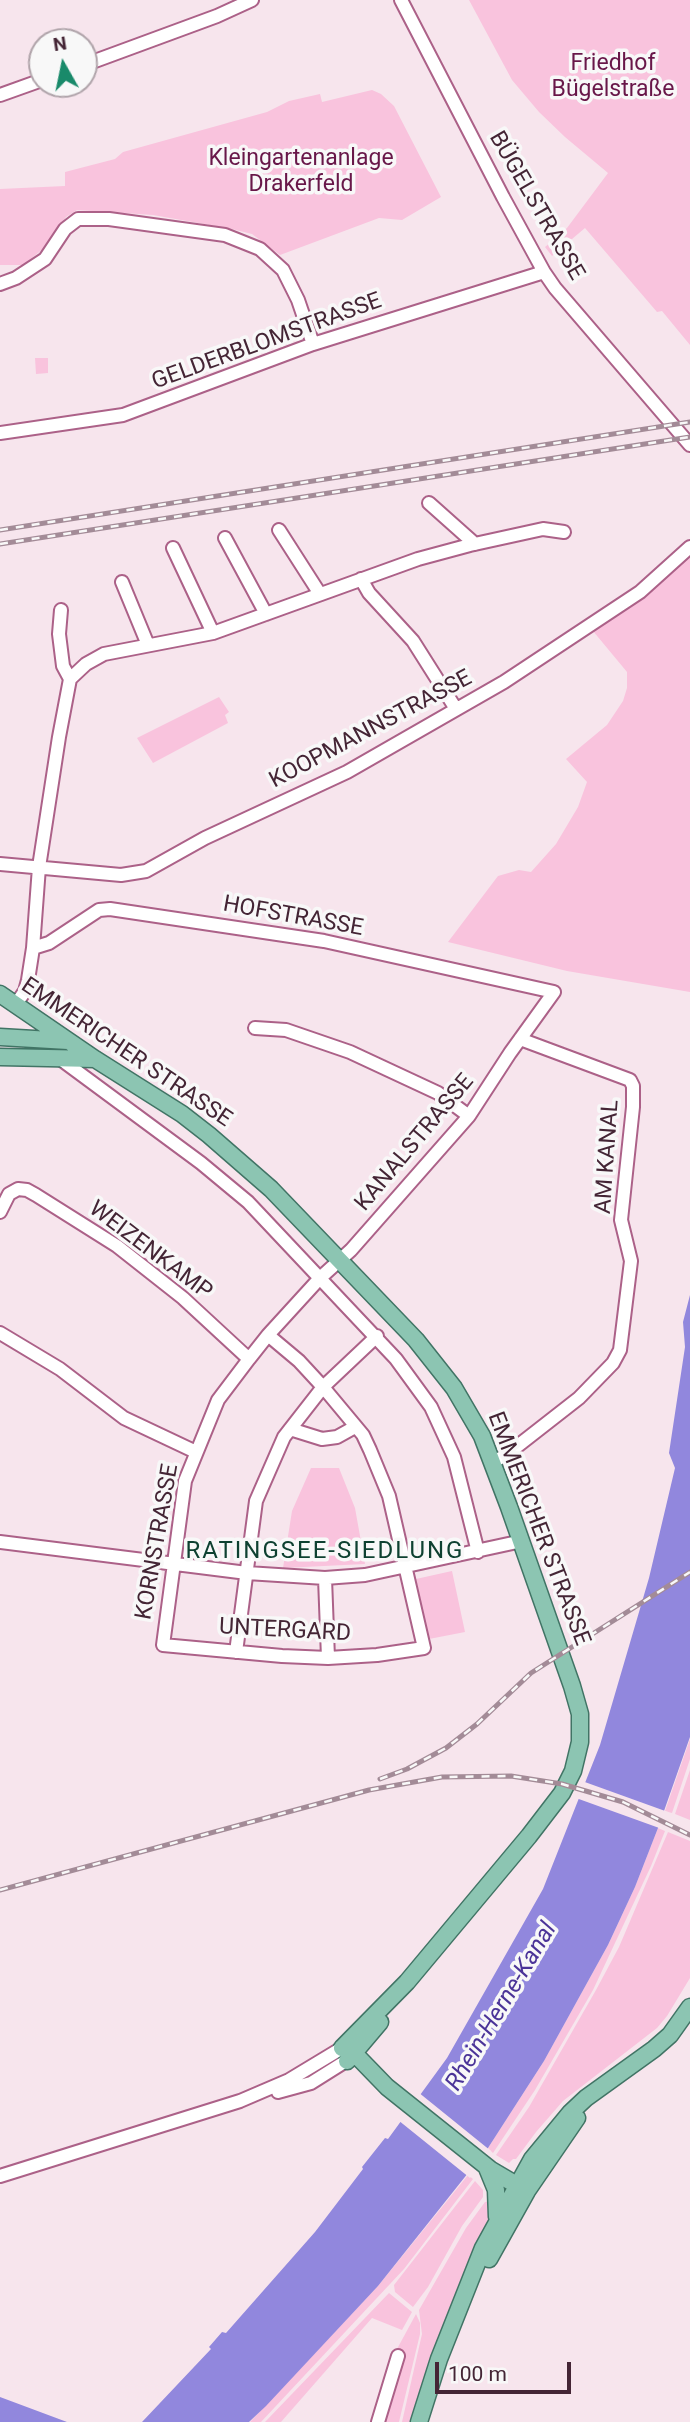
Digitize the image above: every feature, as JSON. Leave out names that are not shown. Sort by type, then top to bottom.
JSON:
[{"type":"main road","name":"EMMERICHER STRASSE","points":[[0,994],[68,1041],[86,1061],[152,1094],[209,1135],[271,1189],[416,1340],[454,1388],[477,1427],[493,1462],[577,1701],[581,1727],[578,1758],[568,1782],[551,1809],[407,1982],[394,2004],[348,2054]]},
{"type":"main road","points":[[0,1037],[68,1041],[66,1054],[58,1058]]},
{"type":"main road","points":[[0,1057],[86,1061]]},
{"type":"main road","points":[[419,2422],[439,2359],[497,2221],[580,2114],[615,2078],[670,2035],[690,2007]]},
{"type":"main road","points":[[348,2054],[356,2072],[387,2087],[488,2169],[521,2188]]},
{"type":"main road","points":[[488,2169],[496,2190],[497,2221]]},
{"type":"main road","points":[[455,2318],[521,2188]]},
{"type":"street","points":[[98,60],[217,16],[252,0]]},
{"type":"street","name":"BÜGELSTRASSE","points":[[401,0],[544,272],[690,445]]},
{"type":"street","points":[[0,95],[28,85]]},
{"type":"street","points":[[0,284],[16,278],[45,259],[65,229],[78,219],[109,219],[216,233],[260,249],[284,270],[313,344]]},
{"type":"street","name":"GELDERBLOMSTRASSE","points":[[0,433],[123,415],[313,344],[544,272]]},
{"type":"street","points":[[429,503],[475,544]]},
{"type":"street","points":[[279,530],[320,594]]},
{"type":"street","points":[[16,1004],[25,991],[28,980],[39,867],[70,679],[86,664],[104,654],[213,633],[418,559],[543,530],[564,531]]},
{"type":"street","points":[[225,538],[266,614]]},
{"type":"street","name":"KOOPMANNSTRASSE","points":[[0,864],[121,875],[146,871],[205,838],[347,772],[533,664],[630,599],[690,547]]},
{"type":"street","points":[[173,548],[213,633]]},
{"type":"street","points":[[361,579],[369,593],[413,641],[456,709]]},
{"type":"street","points":[[122,582],[148,645]]},
{"type":"street","points":[[61,610],[59,634],[63,666],[70,679]]},
{"type":"street","name":"HOFSTRASSE","points":[[33,948],[49,943],[99,910],[110,909],[324,941],[554,992]]},
{"type":"street","name":"KANALSTRASSE","points":[[320,1278],[340,1260],[469,1116],[554,992]]},
{"type":"street","points":[[255,1028],[286,1030],[350,1052],[438,1093],[469,1116]]},
{"type":"street","name":"AM KANAL","points":[[493,1462],[506,1455],[579,1398],[613,1363],[622,1340],[631,1261],[621,1220],[633,1086],[630,1080],[520,1039]]},
{"type":"street","name":"EMMERICHER STRASSE","points":[[86,1061],[248,1202],[377,1336],[431,1407],[461,1479],[478,1552]]},
{"type":"street","name":"WEIZENKAMP","points":[[0,1212],[9,1194],[18,1189],[36,1195],[117,1246],[183,1298],[248,1359]]},
{"type":"street","name":"KORNSTRASSE","points":[[163,1645],[185,1481],[218,1400],[268,1335],[320,1278]]},
{"type":"street","points":[[0,1333],[60,1369],[124,1418],[196,1452]]},
{"type":"street","name":"UNTERGARD","points":[[163,1645],[328,1658],[424,1648],[390,1496],[363,1435],[323,1387],[268,1335]]},
{"type":"street","points":[[236,1652],[257,1501],[284,1437],[323,1387],[377,1336]]},
{"type":"street","points":[[290,1429],[322,1439],[337,1437],[355,1427]]},
{"type":"street","points":[[0,1542],[247,1573],[325,1578],[365,1575],[522,1541]]},
{"type":"street","points":[[325,1578],[328,1658]]},
{"type":"street","points":[[0,2176],[240,2101],[348,2054]]},
{"type":"street","points":[[378,2422],[398,2356]]},
{"type":"green space","name":"Friedhof Bügelstraße","points":[[469,0],[690,0],[690,345],[662,311],[657,312],[585,228],[552,256],[545,247],[567,228],[608,173],[539,112],[512,80]]},
{"type":"green space","name":"Kleingartenanlage Drakerfeld","points":[[372,90],[394,106],[441,197],[402,220],[379,218],[280,255],[252,234],[232,229],[153,215],[77,210],[66,217],[43,249],[23,265],[0,265],[0,189],[65,186],[65,172],[115,159],[123,152],[267,112],[289,101],[320,94],[322,102]]},
{"type":"green space","points":[[35,358],[48,358],[48,373],[36,374]]},
{"type":"green space","points":[[690,556],[690,992],[567,971],[448,942],[498,876],[519,870],[531,872],[556,844],[578,807],[587,782],[566,759],[607,725],[623,701],[627,688],[627,672],[593,631]]},
{"type":"green space","points":[[219,697],[229,712],[225,715],[228,723],[153,763],[137,738]]},
{"type":"green space","points":[[311,1468],[339,1468],[355,1508],[365,1564],[283,1568],[292,1511]]},
{"type":"green space","points":[[452,1571],[465,1632],[429,1639],[416,1579]]},
{"type":"green space","points":[[690,1739],[690,1759],[672,1813],[665,1811]]},
{"type":"green space","points":[[690,1770],[690,1820],[675,1814]]},
{"type":"green space","points":[[658,1828],[665,1831],[651,1866],[593,1990],[535,2090],[493,2153],[488,2148],[544,2061],[608,1945]]},
{"type":"green space","points":[[668,1832],[690,1841],[690,1978],[657,2028],[563,2101],[516,2159],[509,2163],[496,2155],[529,2107],[619,1947]]},
{"type":"green space","points":[[468,2175],[473,2179],[404,2269],[261,2422],[250,2422],[378,2286]]},
{"type":"green space","points":[[475,2181],[483,2190],[483,2197],[462,2226],[428,2287],[413,2307],[395,2292],[394,2285]]},
{"type":"green space","points":[[493,2201],[494,2209],[413,2422],[402,2422],[422,2334],[419,2310],[466,2228],[485,2202]]},
{"type":"green space","points":[[389,2293],[412,2312],[402,2330],[372,2318],[281,2422],[265,2422]]},
{"type":"green space","points":[[416,2314],[420,2323],[420,2334],[399,2422],[384,2422],[402,2357],[397,2349]]},
{"type":"water","name":"Rhein-Herne-Kanal","points":[[690,1295],[690,1737],[635,1887],[608,1945],[544,2061],[488,2148],[378,2286],[266,2406],[249,2422],[142,2422],[211,2349],[209,2347],[222,2332],[226,2333],[315,2232],[362,2167],[385,2138],[388,2139],[447,2058],[543,1889],[600,1745],[649,1578],[675,1468],[669,1453],[685,1347],[683,1322]]},
{"type":"water","points":[[0,2397],[67,2422],[0,2422]]},
{"type":"pier","points":[[582,1781],[668,1812],[662,1829],[576,1798]]},
{"type":"pier","points":[[418,2092],[491,2151],[470,2178],[398,2120]]},
{"type":"railway","points":[[0,530],[690,422]]},
{"type":"railway","points":[[0,544],[690,437]]},
{"type":"railway","points":[[380,1779],[407,1769],[446,1748],[477,1724],[531,1673],[690,1572]]},
{"type":"railway","points":[[0,1890],[369,1790],[442,1777],[511,1776],[562,1784],[623,1802],[690,1835]]},
{"type":"district","name":"RATINGSEE-SIEDLUNG","points":[[325,1552]]}]
